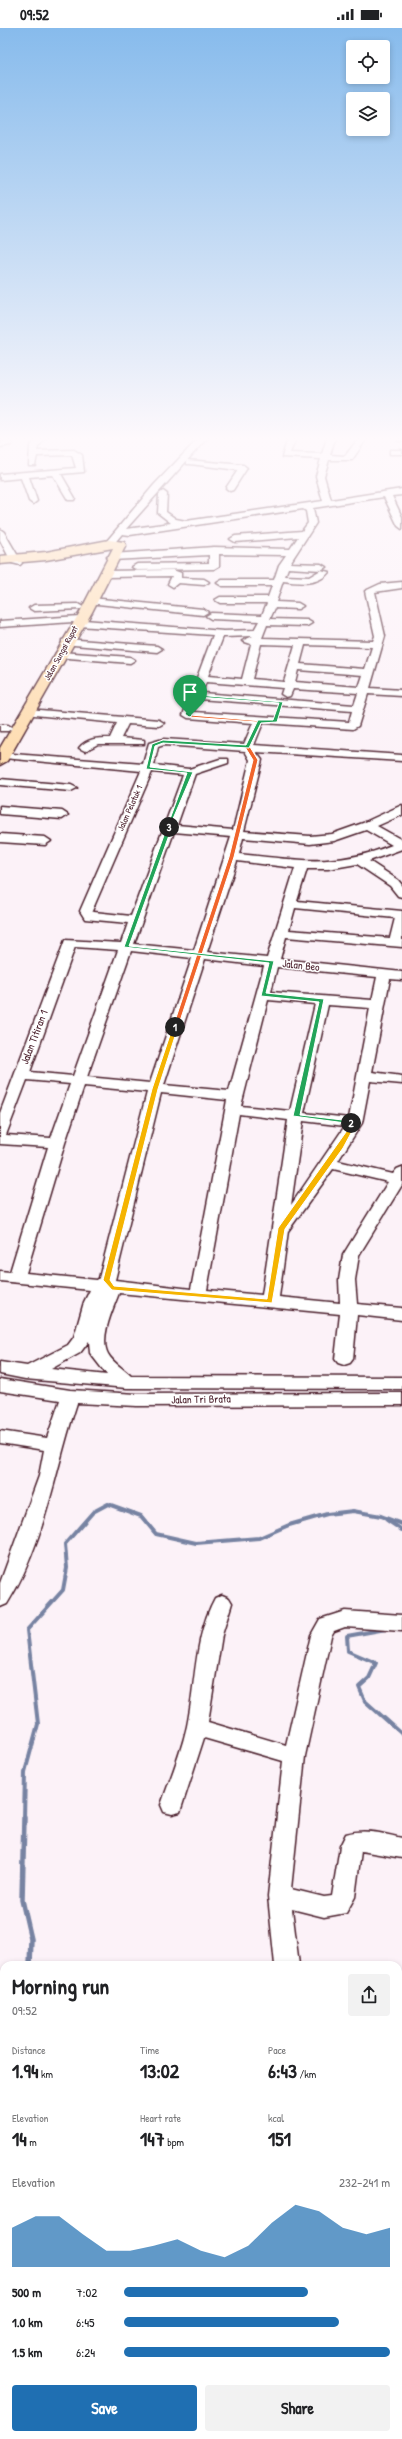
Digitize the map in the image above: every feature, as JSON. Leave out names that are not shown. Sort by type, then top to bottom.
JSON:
[{"type":"main road","points":[[0,560],[16,561],[111,556]]},
{"type":"main road","name":"Jalan Sungai Rupat","points":[[2,758],[28,712],[34,693],[111,556]]},
{"type":"main road","name":"Jalan Sungai Rupat","points":[[0,739],[4,728],[34,693],[58,659],[80,613],[111,556]]},
{"type":"main road","points":[[0,564],[16,561]]},
{"type":"street","points":[[10,551],[16,561]]},
{"type":"street","points":[[111,556],[113,551]]},
{"type":"street","points":[[111,556],[115,551]]},
{"type":"street","points":[[111,556],[176,551]]},
{"type":"street","points":[[111,556],[214,566],[217,551]]},
{"type":"street","points":[[250,559],[253,551]]},
{"type":"street","points":[[246,681],[256,654],[257,637],[284,565],[291,552],[263,551]]},
{"type":"street","points":[[111,556],[178,575],[174,582],[204,582]]},
{"type":"street","points":[[222,583],[312,580],[319,578],[322,570],[284,565]]},
{"type":"street","points":[[219,637],[189,715],[352,727],[355,726],[357,708],[370,672],[380,636],[370,591],[375,588],[402,585]]},
{"type":"street","points":[[220,600],[298,606]]},
{"type":"street","points":[[34,608],[80,613],[219,637],[257,637],[301,642],[377,644]]},
{"type":"street","points":[[80,613],[155,616]]},
{"type":"street","points":[[0,624],[80,613],[207,614],[307,623]]},
{"type":"street","points":[[66,642],[157,649]]},
{"type":"street","points":[[275,721],[281,702],[290,684],[301,642]]},
{"type":"street","points":[[58,659],[127,664]]},
{"type":"street","points":[[295,667],[370,672]]},
{"type":"street","points":[[202,679],[364,689],[400,699]]},
{"type":"street","points":[[196,696],[357,708]]},
{"type":"street","points":[[28,712],[159,722]]},
{"type":"street","points":[[114,741],[124,720]]},
{"type":"street","points":[[248,747],[259,721]]},
{"type":"street","points":[[85,748],[96,742],[140,742]]},
{"type":"street","name":"Jalan Pelatuk 1","points":[[135,920],[90,916],[86,911],[148,768],[153,745],[157,743],[248,747]]},
{"type":"street","points":[[248,747],[402,758]]},
{"type":"street","points":[[127,1382],[108,1365],[98,1352],[96,1340],[105,1285],[155,1089],[232,857],[256,760],[248,747]]},
{"type":"street","points":[[256,760],[282,750]]},
{"type":"street","points":[[2,758],[190,772],[224,761]]},
{"type":"street","points":[[17,1277],[78,1081],[135,920],[161,856],[169,828],[190,772]]},
{"type":"street","points":[[0,782],[71,788]]},
{"type":"street","points":[[169,828],[322,839],[367,826],[402,809]]},
{"type":"street","points":[[0,810],[62,815]]},
{"type":"street","points":[[367,826],[402,845]]},
{"type":"street","points":[[0,838],[45,841]]},
{"type":"street","points":[[232,857],[302,865],[327,865],[359,860],[402,845]]},
{"type":"street","points":[[359,860],[394,883],[402,893]]},
{"type":"street","points":[[198,1295],[233,1103],[272,962],[283,933],[302,865]]},
{"type":"street","points":[[283,933],[399,943],[402,916],[291,904]]},
{"type":"street","name":"Jalan Beo","points":[[70,943],[126,947],[402,976]]},
{"type":"street","name":"Jalan Titiran 1","points":[[0,1133],[20,1075],[70,943]]},
{"type":"street","points":[[282,1228],[329,1163],[355,1123],[384,974]]},
{"type":"street","points":[[263,995],[378,1006]]},
{"type":"street","points":[[270,1301],[282,1228],[296,1116],[322,1001]]},
{"type":"street","points":[[20,1075],[155,1089],[296,1116],[355,1123]]},
{"type":"street","points":[[365,1076],[402,1080]]},
{"type":"street","points":[[0,1139],[58,1143]]},
{"type":"street","points":[[329,1163],[399,1176],[351,1255],[347,1280],[350,1308],[344,1359]]},
{"type":"street","points":[[0,1276],[402,1314]]},
{"type":"street","points":[[25,1373],[68,1353],[78,1345],[105,1285]]},
{"type":"street","name":"Jalan Tri Brata","points":[[0,1368],[25,1373],[228,1391],[402,1399]]},
{"type":"street","name":"Jalan Tri Brata","points":[[0,1385],[70,1396],[138,1400],[228,1391],[402,1383]]},
{"type":"street","points":[[0,1599],[14,1572],[48,1476],[54,1446],[70,1396]]},
{"type":"street","points":[[0,1437],[54,1446]]},
{"type":"street","points":[[172,1805],[197,1727],[212,1635],[222,1603]]},
{"type":"street","points":[[287,1961],[279,1896],[294,1756],[321,1635],[328,1625],[345,1620],[402,1623]]},
{"type":"street","points":[[197,1727],[294,1756]]},
{"type":"street","points":[[279,1896],[324,1907],[338,1906],[344,1897],[351,1846],[354,1841],[366,1840],[402,1848]]},
{"type":"waterway","points":[[24,1819],[25,1772],[38,1724],[27,1630],[63,1590],[67,1568],[65,1544],[93,1512],[108,1504],[141,1516],[156,1534],[196,1543],[259,1538],[289,1525],[327,1514],[353,1511],[381,1516],[402,1524]]},
{"type":"waterway","points":[[387,1520],[402,1530]]},
{"type":"waterway","points":[[386,1629],[347,1636],[348,1651],[376,1663],[369,1678],[359,1687],[365,1701],[402,1734]]},
{"type":"waterway","points":[[24,1818],[22,1900],[31,1939],[30,1961]]},
{"type":"route","points":[[190,716],[188,714],[196,696],[281,702],[275,721],[259,721],[248,747],[163,742],[153,745],[148,768],[190,772],[169,828],[161,856],[135,920],[126,947],[199,955],[272,962],[263,995],[322,1001],[296,1116],[355,1123],[309,1193],[282,1228],[270,1301],[112,1288],[107,1280],[155,1089],[199,955],[232,857],[256,760],[248,747],[259,721],[190,716]]}]
